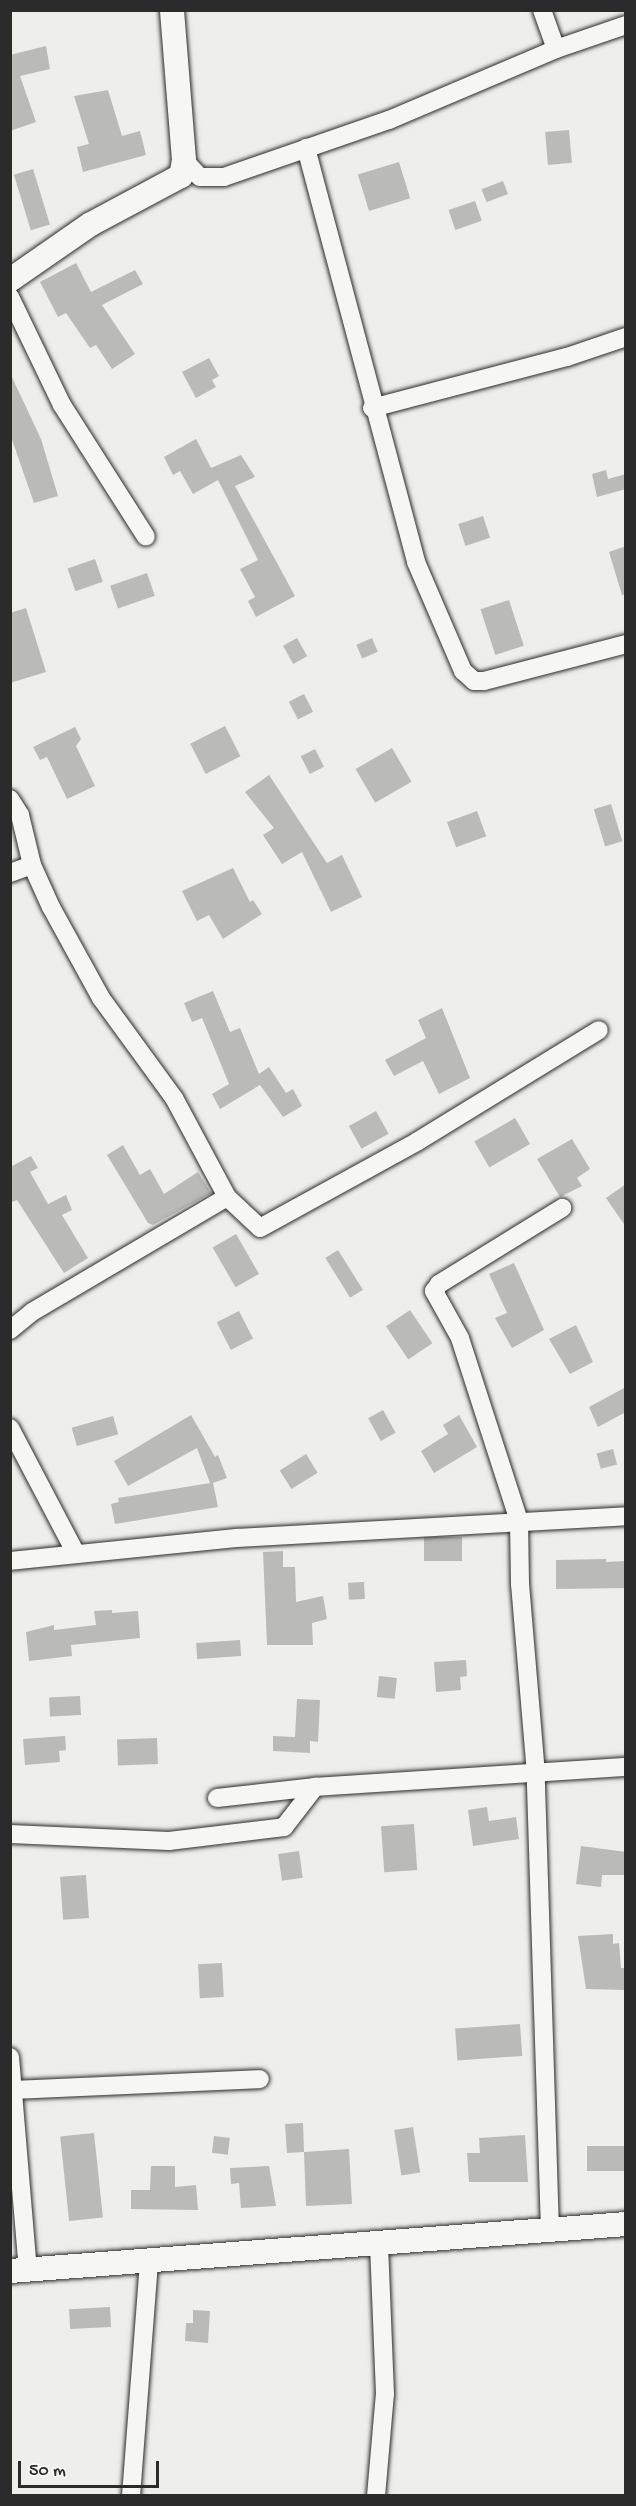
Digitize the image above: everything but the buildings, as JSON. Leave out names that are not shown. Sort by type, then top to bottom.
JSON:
[{"type":"main road","points":[[10,280],[91,224],[182,176],[184,160],[172,10]]},
{"type":"main road","points":[[19,2271],[626,2224]]},
{"type":"street","points":[[542,10],[556,49]]},
{"type":"street","points":[[184,160],[201,177],[208,179],[389,120],[556,49],[626,25]]},
{"type":"street","points":[[306,148],[372,408],[416,562],[466,676],[484,681],[626,644]]},
{"type":"street","points":[[10,297],[62,405],[146,537]]},
{"type":"street","points":[[372,408],[567,357],[626,337]]},
{"type":"street","points":[[10,799],[20,815],[32,865],[101,998],[174,1098],[227,1197],[253,1224],[260,1228],[418,1141],[599,1030]]},
{"type":"street","points":[[10,873],[32,865]]},
{"type":"street","points":[[10,1330],[32,1312],[227,1197]]},
{"type":"street","points":[[550,2231],[536,1774],[520,1584],[519,1521],[460,1338],[434,1291],[438,1284],[562,1208]]},
{"type":"street","points":[[10,1428],[75,1552]]},
{"type":"street","points":[[10,1561],[75,1552],[519,1521],[626,1516]]},
{"type":"street","points":[[217,1798],[315,1787],[626,1767]]},
{"type":"street","points":[[10,1834],[169,1840],[284,1827],[315,1787]]},
{"type":"street","points":[[10,2057],[19,2271]]},
{"type":"street","points":[[12,2090],[260,2079]]},
{"type":"street","points":[[376,2496],[386,2394],[379,2244]]},
{"type":"street","points":[[131,2496],[148,2261]]}]
